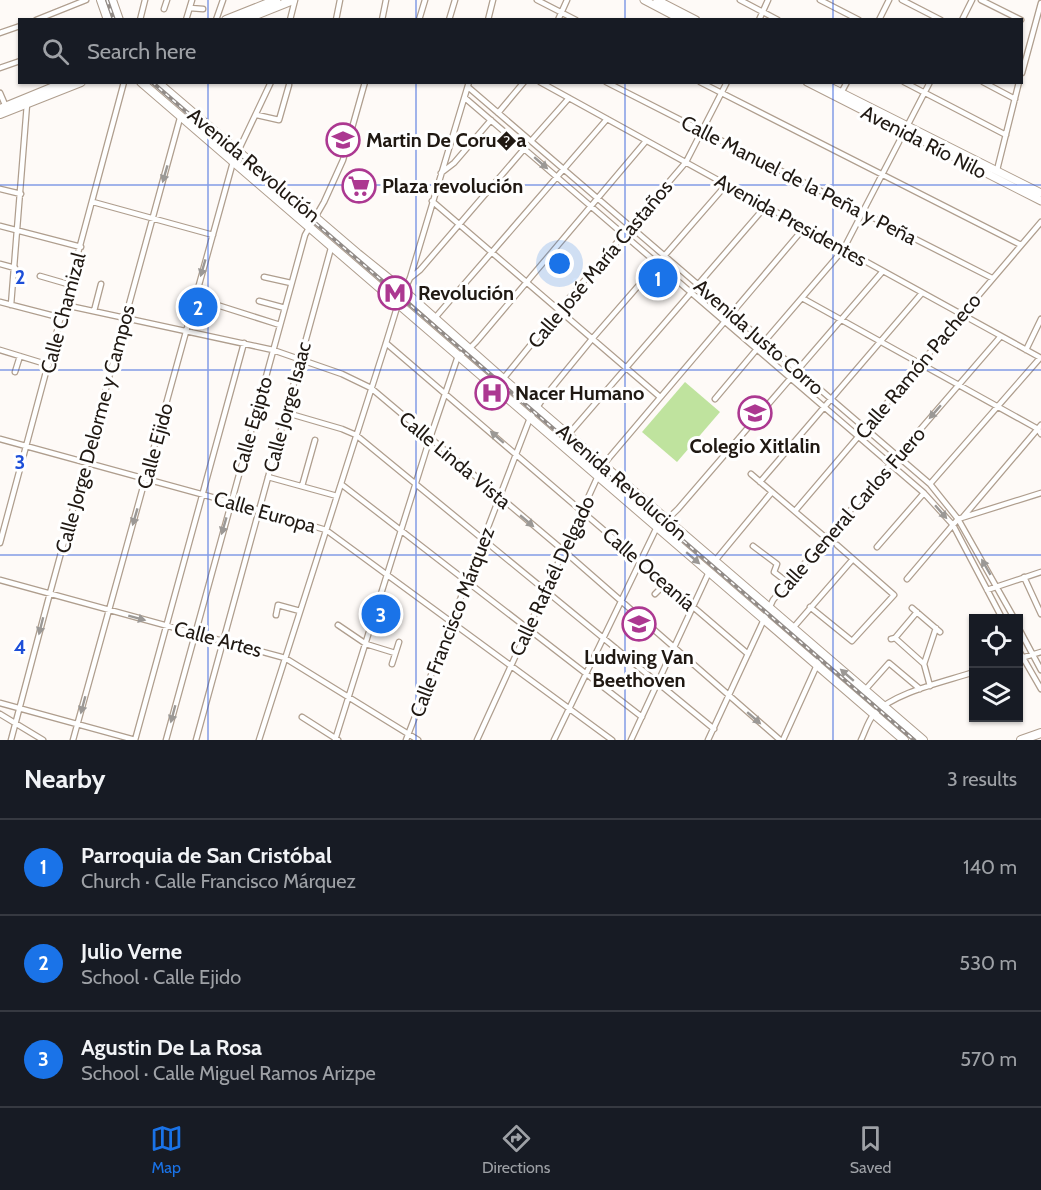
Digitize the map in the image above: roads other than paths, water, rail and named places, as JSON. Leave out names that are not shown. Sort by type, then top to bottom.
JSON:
[{"type":"main road","points":[[101,0],[107,18]]},
{"type":"main road","points":[[112,0],[118,18]]},
{"type":"main road","points":[[256,10],[276,0]]},
{"type":"main road","points":[[232,18],[294,0]]},
{"type":"main road","points":[[644,0],[678,18]]},
{"type":"main road","points":[[657,0],[668,2],[693,18]]},
{"type":"main road","points":[[0,114],[5,108],[61,84]]},
{"type":"main road","points":[[5,108],[27,104],[76,84]]},
{"type":"main road","name":"Avenida Revolución","points":[[143,84],[904,740]]},
{"type":"main road","name":"Avenida Revolución","points":[[159,84],[404,291],[714,562],[923,740]]},
{"type":"main road","name":"Avenida Río Nilo","points":[[811,84],[997,170],[1041,193]]},
{"type":"main road","name":"Avenida Río Nilo","points":[[824,84],[1041,201]]},
{"type":"main road","points":[[1021,740],[1041,733]]},
{"type":"street","points":[[41,18],[86,0]]},
{"type":"street","points":[[140,18],[145,0]]},
{"type":"street","points":[[164,9],[167,0]]},
{"type":"street","points":[[187,18],[192,0]]},
{"type":"street","points":[[217,18],[222,0]]},
{"type":"street","points":[[290,18],[294,0]]},
{"type":"street","points":[[336,18],[340,0]]},
{"type":"street","points":[[383,18],[386,0]]},
{"type":"street","points":[[420,18],[425,0]]},
{"type":"street","points":[[450,18],[455,0]]},
{"type":"street","points":[[489,18],[494,0]]},
{"type":"street","points":[[537,0],[572,18]]},
{"type":"street","points":[[559,18],[567,0]]},
{"type":"street","points":[[740,0],[774,18]]},
{"type":"street","points":[[760,18],[768,0]]},
{"type":"street","points":[[820,0],[855,18]]},
{"type":"street","points":[[880,18],[889,0]]},
{"type":"street","points":[[902,0],[937,18]]},
{"type":"street","points":[[963,18],[972,0]]},
{"type":"street","points":[[981,0],[1017,18]]},
{"type":"street","points":[[1023,62],[1041,3]]},
{"type":"street","points":[[190,8],[203,9]]},
{"type":"street","points":[[1023,21],[1034,26]]},
{"type":"street","points":[[0,33],[18,27]]},
{"type":"street","points":[[0,68],[18,62]]},
{"type":"street","name":"Calle Chamizal","points":[[0,543],[123,84]]},
{"type":"street","name":"Calle Ejido","points":[[73,740],[233,162],[270,84]]},
{"type":"street","points":[[257,115],[279,120],[288,84]]},
{"type":"street","name":"Calle Egipto","points":[[166,740],[291,283],[308,227],[324,202],[343,160],[363,84]]},
{"type":"street","points":[[498,113],[522,84]]},
{"type":"street","name":"Avenida Presidentes","points":[[544,84],[1041,358]]},
{"type":"street","name":"Calle Manuel de la Peña y Peña","points":[[610,84],[992,278]]},
{"type":"street","points":[[704,84],[1021,245]]},
{"type":"street","name":"Calle José María Castaños","points":[[503,379],[686,162],[726,84]]},
{"type":"street","points":[[841,93],[845,84]]},
{"type":"street","points":[[908,84],[1006,135]]},
{"type":"street","points":[[764,342],[843,250],[929,84]]},
{"type":"street","points":[[987,84],[1014,99]]},
{"type":"street","points":[[997,170],[1018,84]]},
{"type":"street","points":[[259,740],[398,304],[410,278],[468,85]]},
{"type":"street","name":"Avenida Justo Corro","points":[[468,85],[930,484],[961,518],[1012,614]]},
{"type":"street","points":[[0,93],[5,108]]},
{"type":"street","name":"Avenida Justo Corro","points":[[465,98],[924,493],[953,525],[1000,614]]},
{"type":"street","points":[[531,141],[568,98]]},
{"type":"street","points":[[11,305],[27,104]]},
{"type":"street","name":"Calle Jorge Delorme y Campos","points":[[11,740],[180,118]]},
{"type":"street","points":[[434,319],[607,119]]},
{"type":"street","points":[[441,173],[454,162],[491,120]]},
{"type":"street","points":[[302,717],[336,739],[458,356],[469,350],[646,141]]},
{"type":"street","points":[[410,278],[420,270],[524,149]]},
{"type":"street","name":"Calle Francisco Márquez","points":[[406,740],[530,418],[592,339],[726,185]]},
{"type":"street","points":[[0,189],[21,194]]},
{"type":"street","points":[[432,201],[660,397]]},
{"type":"street","points":[[93,202],[213,235]]},
{"type":"street","points":[[568,435],[765,207]]},
{"type":"street","name":"Calle Ramón Pacheco","points":[[795,511],[1041,222]]},
{"type":"street","points":[[0,226],[81,247]]},
{"type":"street","name":"Calle Rafaél Delgado","points":[[477,740],[603,465],[804,228]]},
{"type":"street","name":"Calle Jorge Isaac","points":[[196,740],[331,248]]},
{"type":"street","points":[[0,264],[15,268]]},
{"type":"street","points":[[554,740],[655,531],[667,521],[883,272]]},
{"type":"street","points":[[40,276],[71,285]]},
{"type":"street","points":[[264,277],[291,283]]},
{"type":"street","points":[[94,311],[101,284]]},
{"type":"street","points":[[760,482],[922,293]]},
{"type":"street","points":[[195,298],[280,325]]},
{"type":"street","points":[[802,298],[1040,429],[907,579]]},
{"type":"street","points":[[259,301],[285,308]]},
{"type":"street","points":[[0,303],[62,318]]},
{"type":"street","name":"Calle Linda Vista","points":[[65,305],[273,350],[342,374],[371,388],[564,551],[620,603],[781,740]]},
{"type":"street","points":[[1026,350],[1041,319]]},
{"type":"street","name":"Calle General Carlos Fuero","points":[[708,740],[768,607],[787,582],[1001,336]]},
{"type":"street","points":[[0,703],[135,740],[244,343]]},
{"type":"street","name":"Calle Oceanía","points":[[386,343],[748,654]]},
{"type":"street","points":[[715,399],[757,349]]},
{"type":"street","points":[[0,350],[49,364]]},
{"type":"street","points":[[15,372],[20,356]]},
{"type":"street","points":[[930,484],[1041,358]]},
{"type":"street","points":[[287,413],[356,435],[714,729]]},
{"type":"street","name":"Calle Europa","points":[[0,439],[326,530],[612,740]]},
{"type":"street","points":[[302,486],[315,440]]},
{"type":"street","points":[[751,474],[826,538]]},
{"type":"street","points":[[268,477],[337,496]]},
{"type":"street","points":[[341,484],[642,717]]},
{"type":"street","points":[[714,562],[772,492]]},
{"type":"street","points":[[877,547],[924,493]]},
{"type":"street","points":[[961,518],[1041,493]]},
{"type":"street","points":[[810,607],[852,641],[894,595],[837,545]]},
{"type":"street","points":[[753,546],[777,564],[774,572],[787,582]]},
{"type":"street","points":[[793,628],[853,559]]},
{"type":"street","points":[[631,740],[709,572]]},
{"type":"street","points":[[987,590],[1041,572]]},
{"type":"street","points":[[1024,577],[1041,614]]},
{"type":"street","name":"Calle Artes","points":[[0,580],[285,658],[418,740]]},
{"type":"street","points":[[655,594],[666,583]]},
{"type":"street","points":[[276,615],[278,605],[300,611]]},
{"type":"street","points":[[912,608],[940,632]]},
{"type":"street","points":[[917,612],[893,639],[924,664]]},
{"type":"street","points":[[338,625],[366,644],[395,653]]},
{"type":"street","points":[[930,686],[924,664],[936,628]]},
{"type":"street","points":[[1023,637],[1041,670]]},
{"type":"street","points":[[392,664],[399,642]]},
{"type":"street","points":[[1023,657],[1041,652]]},
{"type":"street","points":[[781,740],[822,654]]},
{"type":"street","points":[[1023,661],[1041,689]]},
{"type":"street","points":[[865,690],[889,663],[920,689]]},
{"type":"street","points":[[861,740],[874,714],[884,707],[920,689],[969,674]]},
{"type":"street","points":[[0,714],[43,740]]},
{"type":"railway","points":[[107,0],[113,18]]},
{"type":"railway","points":[[154,84],[914,740]]},
{"type":"place","name":"Martin De Coru�a","points":[[343,140]]},
{"type":"place","name":"Plaza revolución","points":[[359,186]]},
{"type":"place","name":"Parroquia de San Cristóbal","points":[[658,278]]},
{"type":"place","name":"Revolución","points":[[395,293]]},
{"type":"place","name":"Julio Verne","points":[[198,307]]},
{"type":"place","name":"Nacer Humano","points":[[492,393]]},
{"type":"place","name":"Colegio Xitlalin","points":[[755,413]]},
{"type":"place","name":"Agustin De La Rosa","points":[[381,614]]},
{"type":"place","name":"Ludwing Van Beethoven","points":[[639,624]]}]
